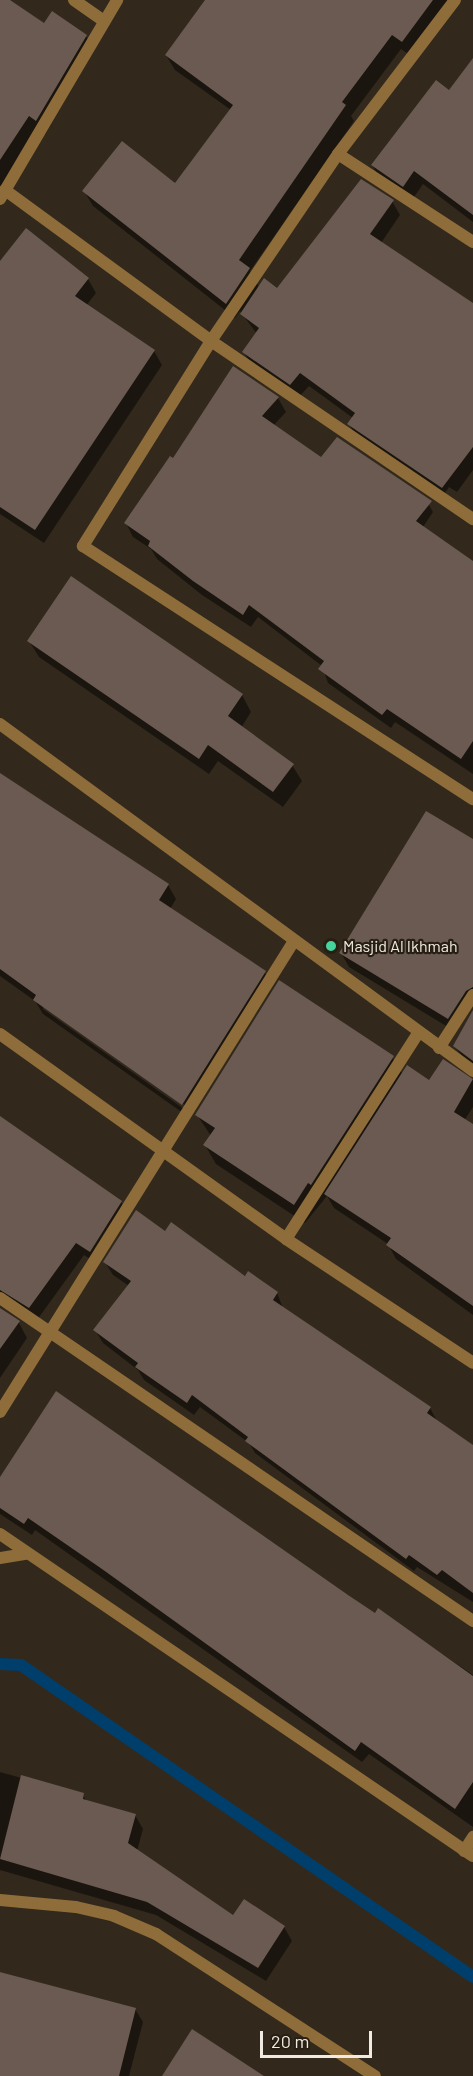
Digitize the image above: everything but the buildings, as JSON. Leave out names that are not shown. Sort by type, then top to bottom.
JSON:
[{"type":"street","points":[[74,0],[104,21]]},
{"type":"street","points":[[117,0],[2,195],[211,341],[473,519]]},
{"type":"street","points":[[455,0],[338,154],[211,341],[83,546],[473,799]]},
{"type":"street","points":[[338,154],[473,242]]},
{"type":"street","points":[[0,724],[418,1033],[473,1071]]},
{"type":"street","points":[[0,1412],[52,1333],[294,941]]},
{"type":"street","points":[[439,1048],[473,995]]},
{"type":"street","points":[[286,1239],[418,1033]]},
{"type":"street","points":[[0,1034],[286,1239],[473,1363]]},
{"type":"street","points":[[0,1298],[473,1621]]},
{"type":"street","points":[[0,1534],[26,1554],[469,1853],[473,1837]]},
{"type":"street","points":[[0,1558],[26,1554]]},
{"type":"street","points":[[0,1900],[76,1907],[114,1916],[156,1934],[375,2076]]},
{"type":"waterway","points":[[0,1664],[21,1665],[473,1977]]},
{"type":"place","name":"Masjid Al Ikhmah","points":[[331,946]]}]
